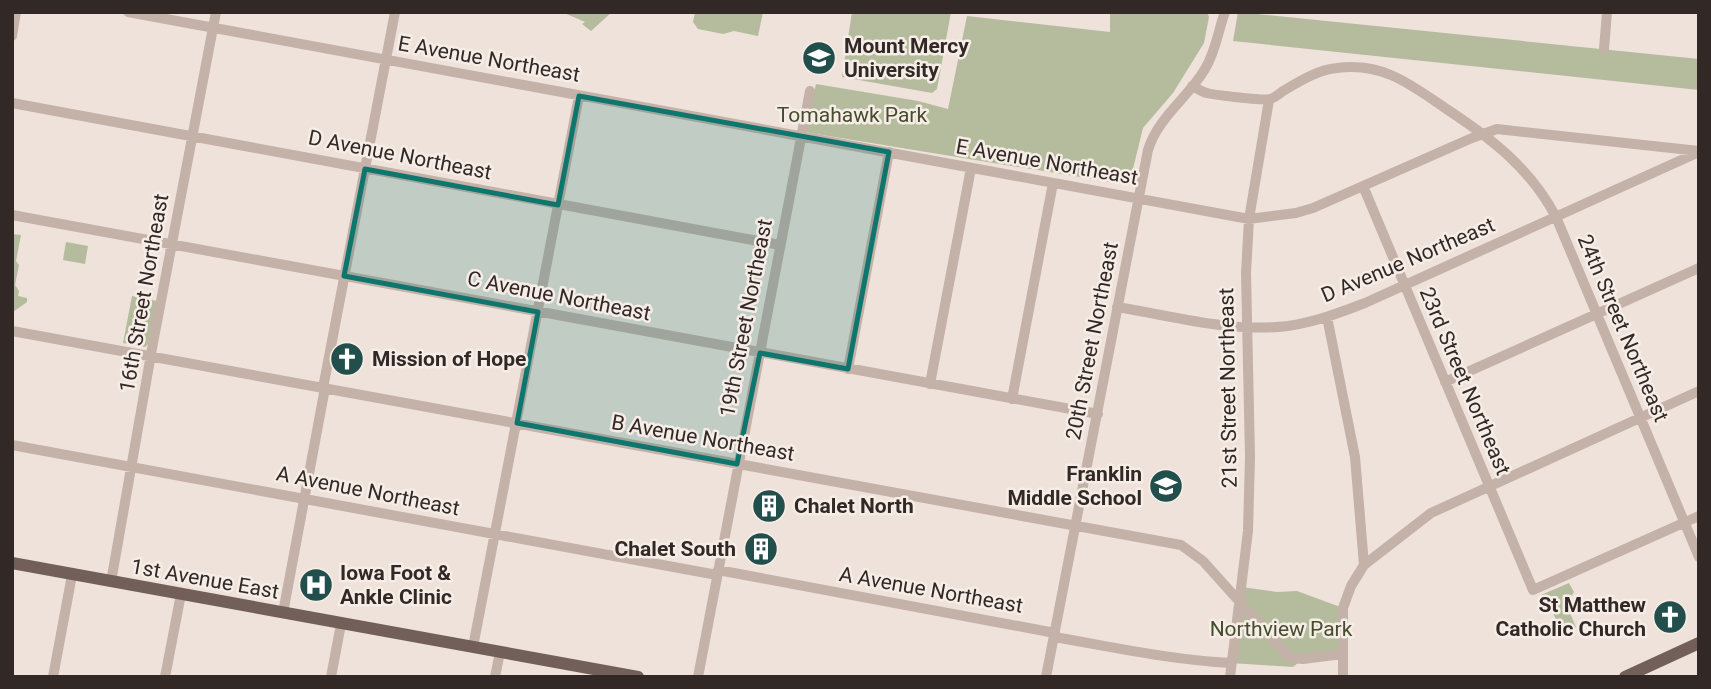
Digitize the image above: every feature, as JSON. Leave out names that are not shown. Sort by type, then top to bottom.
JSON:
[{"type":"main road","name":"1st Avenue East","points":[[12,563],[638,677]]},
{"type":"main road","points":[[1625,677],[1699,643]]},
{"type":"street","points":[[12,36],[16,12]]},
{"type":"street","name":"E Avenue Northeast","points":[[128,12],[1249,219],[1296,213],[1497,129],[1699,151]]},
{"type":"street","name":"16th Street Northeast","points":[[111,582],[216,12]]},
{"type":"street","points":[[283,613],[395,12]]},
{"type":"street","name":"20th Street Northeast","points":[[1046,677],[1153,137],[1212,58],[1225,12]]},
{"type":"street","points":[[1604,49],[1607,12]]},
{"type":"street","name":"24th Street Northeast","points":[[1269,100],[1304,78],[1323,70],[1363,68],[1383,71],[1403,79],[1483,133],[1519,164],[1535,183],[1556,217],[1699,557]]},
{"type":"street","points":[[1192,86],[1205,93],[1269,100]]},
{"type":"street","name":"19th Street Northeast","points":[[698,677],[810,91]]},
{"type":"street","points":[[473,647],[579,96]]},
{"type":"street","name":"21st Street Northeast","points":[[1230,677],[1248,531],[1250,457],[1246,327],[1249,219],[1269,100]]},
{"type":"street","name":"D Avenue Northeast","points":[[12,103],[780,244]]},
{"type":"street","name":"D Avenue Northeast","points":[[1118,307],[1246,327],[1287,326],[1327,317],[1404,285],[1699,151]]},
{"type":"street","points":[[848,369],[889,152]]},
{"type":"street","points":[[930,384],[971,168]]},
{"type":"street","points":[[1012,399],[1053,183]]},
{"type":"street","name":"23rd Street Northeast","points":[[1363,186],[1533,590],[1684,522]]},
{"type":"street","name":"C Avenue Northeast","points":[[12,215],[1098,414]]},
{"type":"street","points":[[1445,382],[1699,268]]},
{"type":"street","points":[[1327,317],[1355,457],[1364,565]]},
{"type":"street","name":"B Avenue Northeast","points":[[12,331],[1181,545],[1203,561],[1290,658],[1342,654]]},
{"type":"street","points":[[1343,677],[1343,608],[1351,586],[1364,565],[1431,513],[1699,391]]},
{"type":"street","name":"A Avenue Northeast","points":[[12,445],[1054,635],[1155,656],[1231,663]]},
{"type":"street","points":[[1684,522],[1699,516]]},
{"type":"street","points":[[53,677],[72,575]]},
{"type":"street","points":[[165,677],[181,594]]},
{"type":"street","points":[[331,677],[341,624]]},
{"type":"street","points":[[495,677],[500,652]]},
{"type":"highlighted area","points":[[579,96],[889,152],[848,369],[760,353],[737,464],[517,423],[538,312],[344,276],[365,169],[558,205]]},
{"type":"green space","points":[[562,12],[612,12],[591,31],[582,24],[585,22]]},
{"type":"green space","points":[[695,12],[763,12],[758,36],[734,31],[723,34],[698,29],[693,22]]},
{"type":"green space","points":[[852,12],[951,12],[937,89],[932,93],[842,77]]},
{"type":"green space","name":"Tomahawk Park","points":[[1110,12],[1207,12],[1209,17],[1204,43],[1173,93],[1143,128],[1129,185],[804,132],[816,84],[918,101],[948,109],[967,16],[1110,32]]},
{"type":"green space","points":[[1238,12],[1699,59],[1699,90],[1233,41]]},
{"type":"green space","points":[[12,234],[21,235],[15,285],[19,291],[18,296],[27,298],[27,302],[13,312]]},
{"type":"green space","points":[[66,242],[88,246],[85,264],[63,260]]},
{"type":"green space","points":[[132,296],[157,301],[148,344],[145,347],[123,343]]},
{"type":"green space","points":[[1569,583],[1574,592],[1566,604],[1576,627],[1562,633],[1552,611],[1547,613],[1541,595]]},
{"type":"green space","name":"Northview Park","points":[[1242,587],[1277,592],[1297,591],[1343,608],[1342,654],[1303,659],[1293,667],[1231,663]]},
{"type":"place","name":"Mount Mercy University","points":[[819,58]]},
{"type":"place","name":"Mission of Hope","points":[[347,359]]},
{"type":"place","name":"Franklin Middle School","points":[[1166,486]]},
{"type":"place","name":"Chalet North","points":[[769,506]]},
{"type":"place","name":"Chalet South","points":[[761,549]]},
{"type":"place","name":"Iowa Foot & Ankle Clinic","points":[[316,585]]},
{"type":"place","name":"St Matthew Catholic Church","points":[[1670,617]]}]
